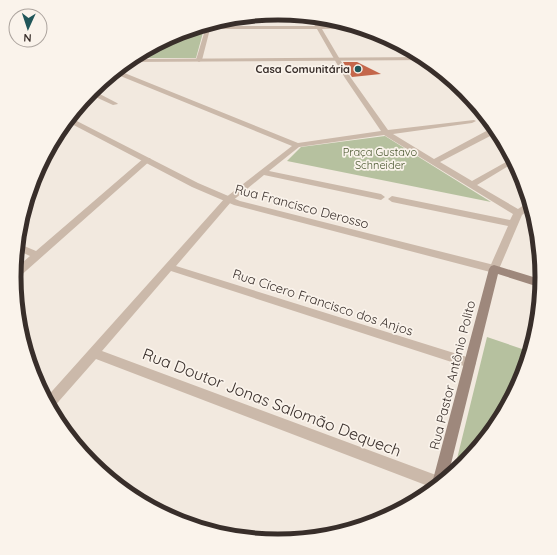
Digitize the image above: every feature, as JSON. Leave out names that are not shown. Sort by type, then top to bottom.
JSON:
[{"type":"main road","name":"Rua Francisco Derosso","points":[[494,270],[536,282]]},
{"type":"main road","name":"Rua Pastor Antônio Polito","points":[[440,478],[494,270]]},
{"type":"street","points":[[316,23],[348,78],[386,133],[518,213]]},
{"type":"street","points":[[223,26],[337,27]]},
{"type":"street","points":[[199,60],[208,30]]},
{"type":"street","points":[[139,61],[416,59]]},
{"type":"street","points":[[121,74],[297,145],[472,121]]},
{"type":"street","points":[[96,95],[115,104]]},
{"type":"street","name":"Rua Francisco Derosso","points":[[72,124],[228,200],[494,270]]},
{"type":"street","points":[[434,162],[491,132]]},
{"type":"street","points":[[52,400],[228,200],[297,145]]},
{"type":"street","points":[[22,268],[147,160]]},
{"type":"street","points":[[471,185],[509,163]]},
{"type":"street","points":[[262,172],[381,197]]},
{"type":"street","points":[[392,199],[513,224]]},
{"type":"street","points":[[494,270],[518,213],[526,208]]},
{"type":"street","points":[[23,249],[37,255]]},
{"type":"street","name":"Rua Cícero Francisco dos Anjos","points":[[169,267],[470,363]]},
{"type":"street","name":"Rua Doutor Jonas Salomão Dequech","points":[[94,353],[433,483]]},
{"type":"green space","points":[[203,32],[196,58],[144,58],[180,40]]},
{"type":"green space","name":"Praça Gustavo Schneider","points":[[385,136],[491,202],[287,161],[301,147]]},
{"type":"green space","points":[[487,337],[525,350],[516,376],[493,421],[456,465]]},
{"type":"building","name":"Casa Comunitária","points":[[343,62],[357,62],[381,74],[352,77]]},
{"type":"place","name":"Casa Comunitária","points":[[358,69]]}]
